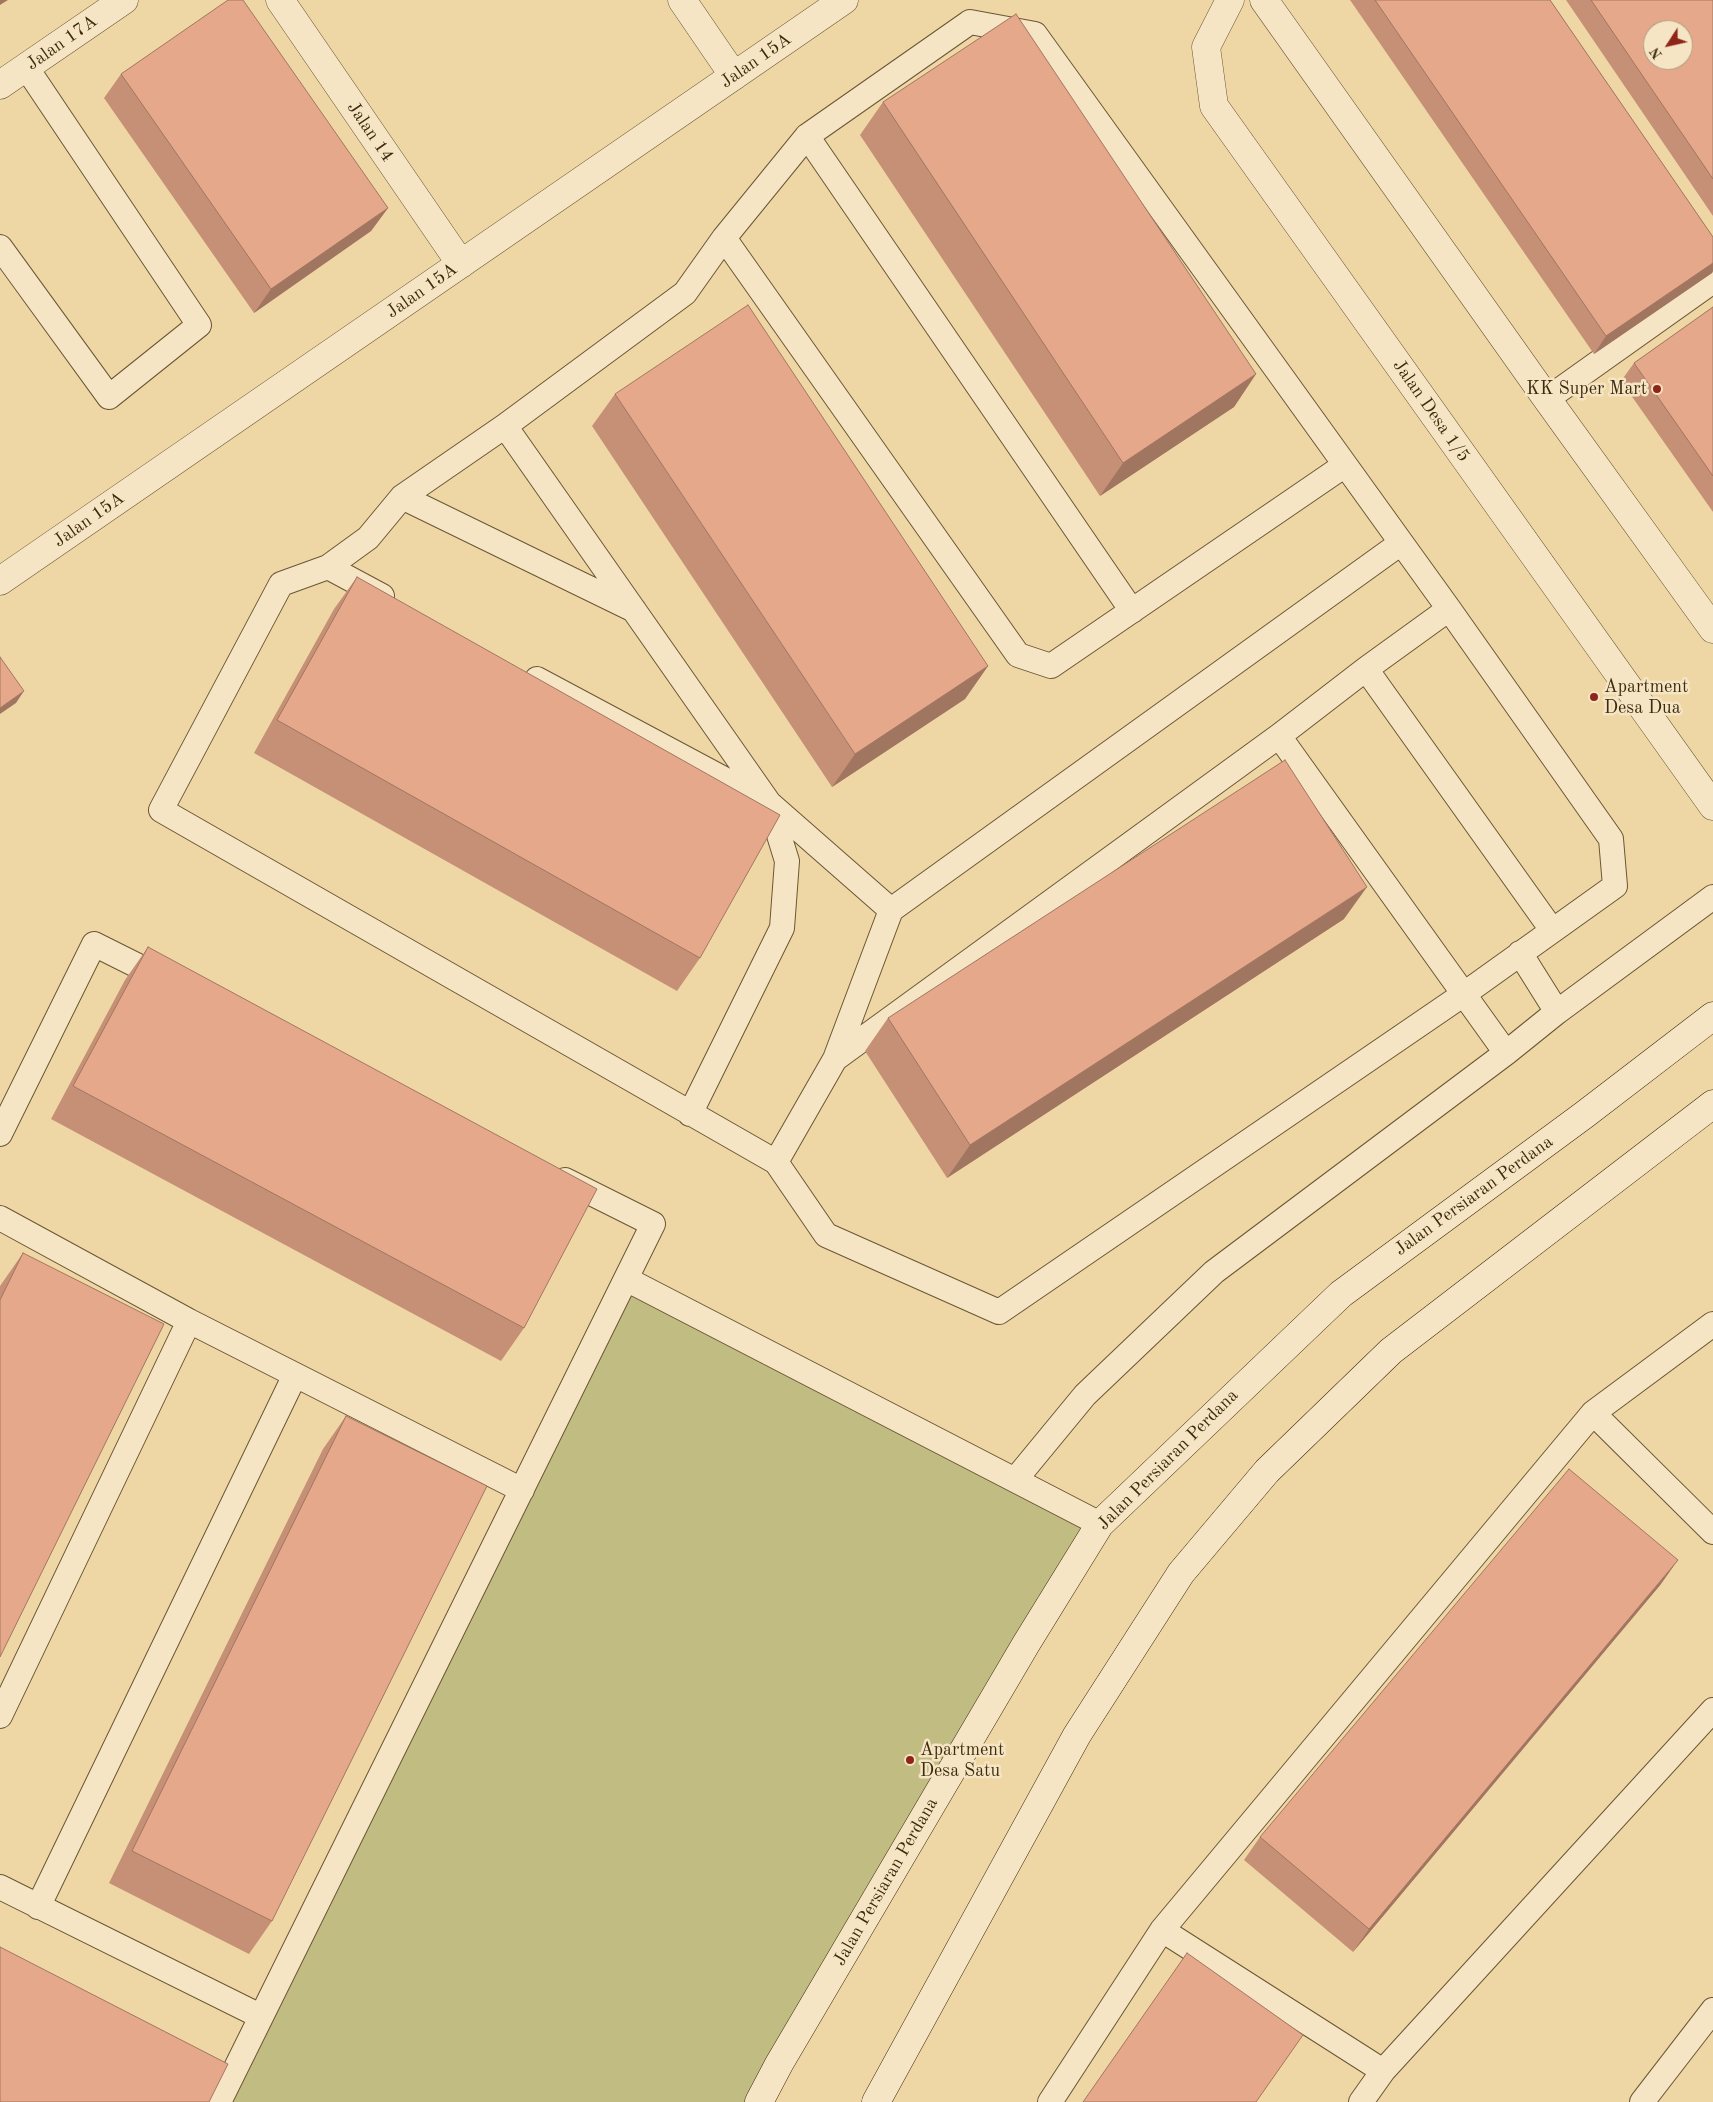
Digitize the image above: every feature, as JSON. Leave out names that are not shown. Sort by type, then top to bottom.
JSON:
[{"type":"street","name":"Jalan 17A","points":[[0,85],[124,0]]},
{"type":"street","name":"Jalan 14","points":[[280,0],[461,264]]},
{"type":"street","points":[[682,0],[734,76]]},
{"type":"street","name":"Jalan 15A","points":[[0,581],[844,0]]},
{"type":"street","name":"Jalan Desa 1/5","points":[[1230,0],[1206,47],[1214,106],[1713,806]]},
{"type":"street","points":[[1264,0],[1713,629]]},
{"type":"street","name":"Jalan Persiaran Perdana","points":[[759,2102],[779,2064],[1006,1678],[1100,1524],[1341,1294],[1584,1115],[1713,1016]]},
{"type":"street","points":[[876,2102],[1077,1735],[1181,1573],[1267,1471],[1391,1351],[1713,1104]]},
{"type":"lane","points":[[970,22],[1035,34],[1449,609],[1611,839],[1615,886],[1464,994],[999,1312],[826,1235],[776,1162],[160,810],[281,584],[328,567],[368,538],[402,498],[505,426],[685,293],[724,238],[806,136],[970,22]]},
{"type":"lane","points":[[0,247],[109,397],[199,325],[26,68]]},
{"type":"lane","points":[[806,136],[1132,611]]},
{"type":"lane","points":[[724,238],[1018,655],[1051,666],[1345,465]]},
{"type":"lane","points":[[1547,399],[1713,281]]},
{"type":"lane","points":[[505,426],[770,802],[891,910]]},
{"type":"lane","points":[[402,498],[636,610]]},
{"type":"lane","points":[[776,1162],[835,1059],[891,910],[1401,543]]},
{"type":"lane","points":[[328,567],[397,604]]},
{"type":"lane","points":[[835,1059],[1279,736],[1366,669],[1449,609]]},
{"type":"lane","points":[[518,669],[770,802],[787,861],[782,928],[690,1114]]},
{"type":"lane","points":[[1366,669],[1552,930]]},
{"type":"lane","points":[[1279,736],[1506,1053]]},
{"type":"lane","points":[[1015,1480],[1085,1395],[1214,1272],[1506,1053],[1557,1012],[1713,897]]},
{"type":"lane","points":[[0,1134],[94,944],[183,988]]},
{"type":"lane","points":[[1520,953],[1557,1012]]},
{"type":"lane","points":[[219,2102],[223,2070],[260,2016],[653,1224],[547,1170]]},
{"type":"lane","points":[[0,1218],[189,1321],[522,1490]]},
{"type":"lane","points":[[626,1278],[1100,1524]]},
{"type":"lane","points":[[0,1716],[189,1321]]},
{"type":"lane","points":[[1050,2102],[1162,1930],[1593,1413],[1713,1324]]},
{"type":"lane","points":[[38,1907],[295,1375]]},
{"type":"lane","points":[[1593,1413],[1713,1532]]},
{"type":"lane","points":[[1361,2102],[1383,2071],[1713,1710]]},
{"type":"lane","points":[[0,1887],[260,2016]]},
{"type":"lane","points":[[1162,1930],[1383,2071]]},
{"type":"lane","points":[[1642,2102],[1713,2010]]},
{"type":"shaded area","points":[[626,1279],[1097,1525],[762,2102],[219,2102]]},
{"type":"building","points":[[228,0],[243,0],[388,208],[271,289],[121,74]]},
{"type":"building","points":[[1375,0],[1550,0],[1713,237],[1713,263],[1606,336]]},
{"type":"building","points":[[1591,0],[1713,0],[1713,179]]},
{"type":"building","points":[[1016,14],[1256,374],[1123,463],[883,102]]},
{"type":"building","points":[[748,305],[988,666],[855,754],[615,394]]},
{"type":"building","points":[[1713,307],[1713,476],[1634,363]]},
{"type":"building","points":[[357,577],[780,815],[700,958],[277,720]]},
{"type":"building","points":[[0,657],[24,691],[0,708]]},
{"type":"building","points":[[1285,760],[1367,887],[970,1145],[888,1018]]},
{"type":"building","points":[[148,947],[597,1189],[524,1328],[73,1086]]},
{"type":"building","points":[[23,1253],[164,1324],[0,1657],[0,1300]]},
{"type":"building","points":[[346,1416],[487,1486],[272,1921],[132,1851]]},
{"type":"building","points":[[1569,1469],[1678,1560],[1369,1929],[1260,1837]]},
{"type":"building","points":[[0,1947],[228,2064],[209,2102],[0,2102]]},
{"type":"building","points":[[1187,1953],[1303,2035],[1256,2102],[1083,2102]]},
{"type":"place","name":"KK Super Mart","points":[[1657,389]]},
{"type":"place","name":"Apartment Desa Dua","points":[[1594,697]]},
{"type":"place","name":"Apartment Desa Satu","points":[[910,1760]]}]
